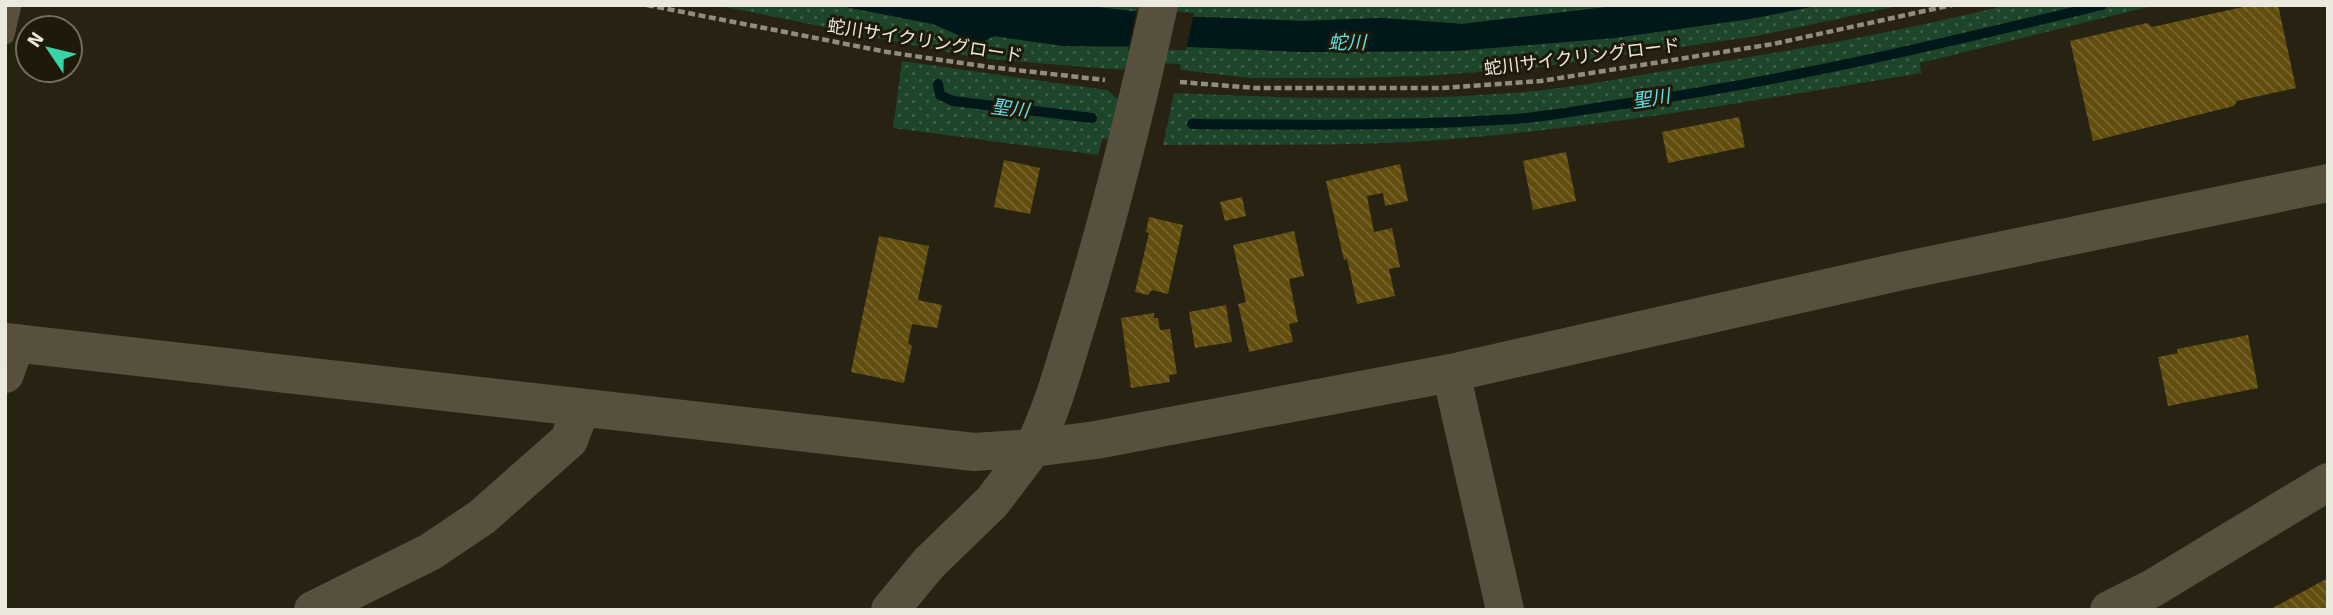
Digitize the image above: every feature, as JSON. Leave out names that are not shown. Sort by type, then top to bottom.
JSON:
[{"type":"street","points":[[890,610],[929,563],[992,502],[1033,448],[1048,415],[1101,243],[1144,78],[1159,5]]},
{"type":"street","points":[[9,353],[581,408],[974,452],[1033,448],[1096,440],[1451,373],[1902,271],[2328,183]]},
{"type":"street","points":[[1451,373],[1505,610]]},
{"type":"street","points":[[313,610],[430,552],[482,517],[569,440],[581,408]]},
{"type":"street","points":[[2109,610],[2152,588],[2328,482]]},
{"type":"lane","points":[[5,35],[12,5]]},
{"type":"path","name":"蛇川サイクリングロード","points":[[647,5],[887,52],[989,67],[1255,88],[1442,88],[1541,81],[1773,44],[1952,5]]},
{"type":"green space","points":[[716,5],[836,5],[933,24],[979,44],[994,36],[1064,46],[1192,47],[1305,52],[1455,51],[1750,19],[1821,5],[1903,5],[1757,36],[1541,67],[1427,76],[1251,78],[1181,70],[1180,64],[1129,62],[1123,70],[977,58]]},
{"type":"green space","points":[[1080,5],[1624,5],[1462,24],[1382,18],[1303,21],[1174,16]]},
{"type":"green space","points":[[2007,5],[2156,5],[1920,63],[1921,73],[1667,114],[1540,131],[1412,142],[1163,145],[1174,93],[1392,98],[1545,90],[1813,46]]},
{"type":"green space","points":[[902,61],[1107,90],[1120,101],[1112,140],[1103,138],[1098,155],[893,128]]},
{"type":"water","name":"蛇川","points":[[836,5],[1080,5],[1174,16],[1303,21],[1382,18],[1462,24],[1624,5],[1821,5],[1750,19],[1615,38],[1455,51],[1305,52],[1192,47],[1064,46],[994,36],[979,44],[933,24]]},
{"type":"pier","points":[[1137,8],[1194,13],[1186,50],[1128,50]]},
{"type":"building","points":[[2252,5],[2278,5],[2296,88],[2237,101],[2234,106],[2093,141],[2070,41],[2147,23],[2152,27]]},
{"type":"building","points":[[1739,117],[1745,147],[1668,163],[1662,132]]},
{"type":"building","points":[[1566,152],[1576,201],[1533,210],[1523,161]]},
{"type":"building","points":[[1004,160],[1040,168],[1030,214],[994,207]]},
{"type":"building","points":[[1400,164],[1408,201],[1385,206],[1383,193],[1367,196],[1374,232],[1392,228],[1400,267],[1389,269],[1395,296],[1357,304],[1326,181]]},
{"type":"building","points":[[1242,197],[1246,216],[1225,221],[1220,202]]},
{"type":"building","points":[[1149,217],[1183,225],[1168,294],[1152,290],[1148,295],[1135,292],[1149,233],[1146,232]]},
{"type":"building","points":[[1294,231],[1304,276],[1289,279],[1298,322],[1289,324],[1293,342],[1249,352],[1238,304],[1246,302],[1233,245]]},
{"type":"building","points":[[879,236],[929,246],[918,300],[942,305],[937,328],[912,324],[908,343],[912,346],[904,383],[851,372]]},
{"type":"building","points":[[1226,305],[1232,342],[1195,348],[1189,312]]},
{"type":"building","points":[[1154,313],[1154,318],[1158,318],[1160,330],[1170,329],[1177,374],[1169,375],[1170,382],[1131,388],[1121,318]]},
{"type":"building","points":[[2248,335],[2258,388],[2168,406],[2158,357],[2178,353],[2177,349]]},
{"type":"building","points":[[2328,578],[2328,610],[2269,610]]},
{"type":"waterway","name":"聖川","points":[[1192,124],[1394,124],[1544,116],[1690,94],[1809,72],[2102,5]]},
{"type":"waterway","name":"聖川","points":[[938,84],[940,95],[953,101],[1092,118]]}]
